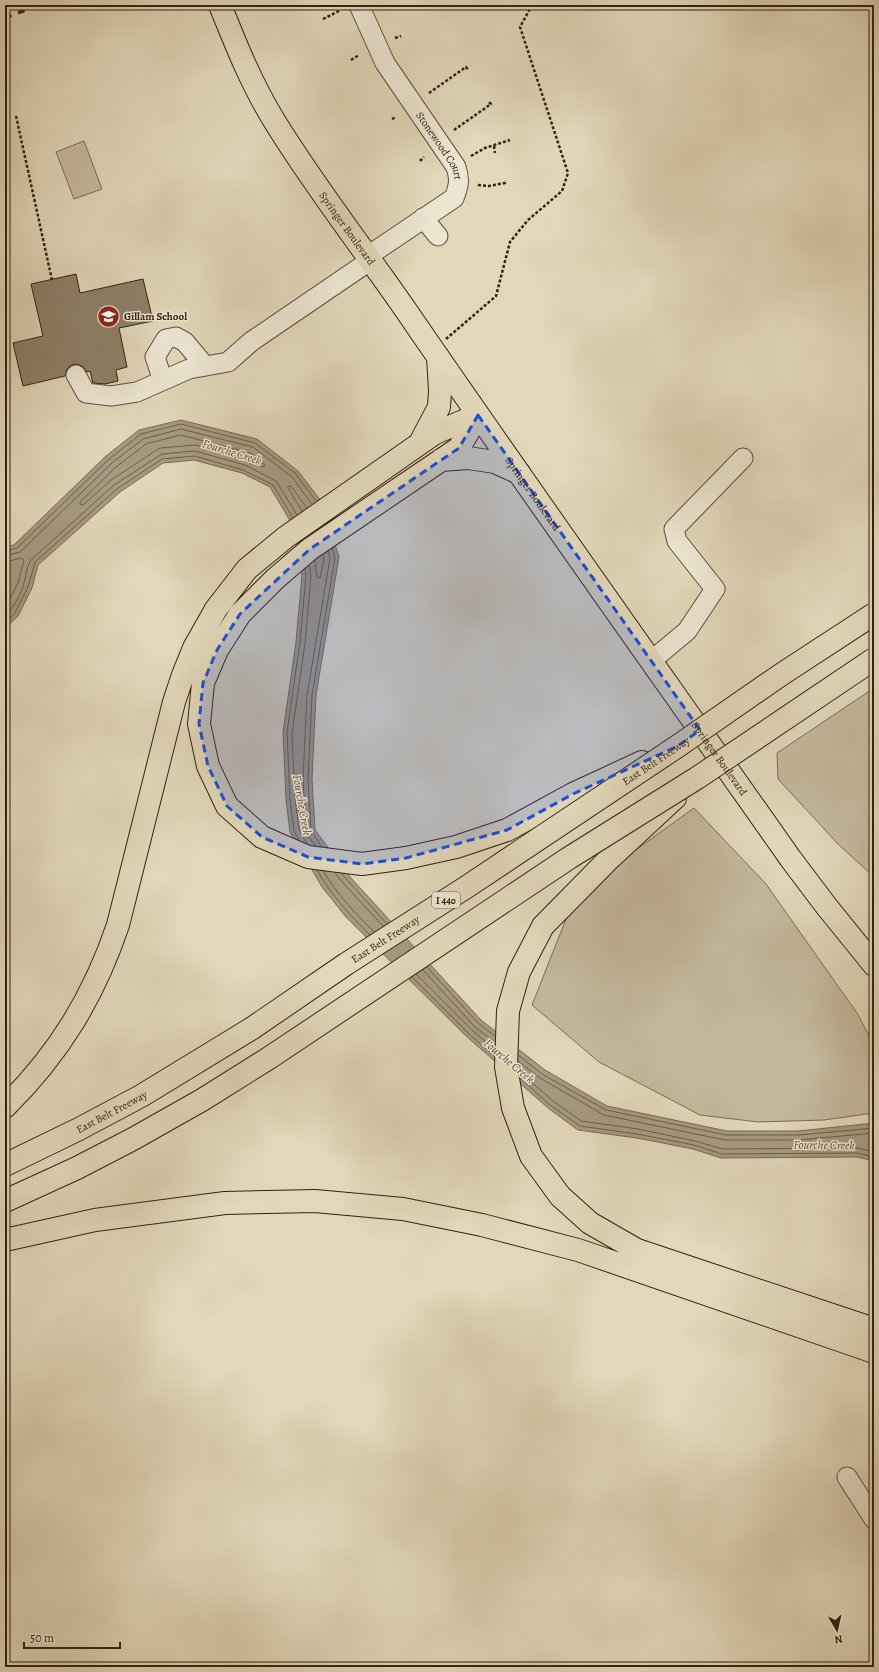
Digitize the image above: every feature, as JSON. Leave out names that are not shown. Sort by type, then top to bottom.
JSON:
[{"type":"main road","name":"Springer Boulevard","points":[[220,5],[236,46],[254,84],[275,122],[478,415],[790,858],[826,907],[874,965]]},
{"type":"main road","points":[[420,444],[439,407],[440,391],[435,353]]},
{"type":"main road","points":[[5,1107],[40,1069],[70,1029],[94,988],[118,925],[174,702],[194,648],[216,609],[247,569],[286,536],[435,433],[478,415]]},
{"type":"main road","points":[[478,415],[460,448],[310,548],[275,579],[240,614],[216,650],[203,683],[199,724],[208,766],[227,806],[262,837],[308,857],[362,864],[406,858],[456,846],[507,830],[573,794],[678,746]]},
{"type":"main road","points":[[441,460],[468,458],[495,462],[519,473]]},
{"type":"main road","name":"East Belt Freeway","points":[[5,1165],[79,1129],[141,1096],[251,1029],[346,964],[465,888],[678,746],[782,674],[874,614]]},
{"type":"main road","points":[[5,1201],[77,1168],[133,1139],[208,1096],[269,1058],[569,858],[697,778],[874,659]]},
{"type":"main road","points":[[697,778],[607,861],[543,926],[519,972],[508,1011],[506,1067],[513,1108],[531,1156],[560,1196],[590,1223],[637,1250],[874,1329]]},
{"type":"main road","points":[[5,1240],[95,1220],[225,1203],[315,1201],[403,1209],[482,1225],[578,1250],[874,1352]]},
{"type":"street","name":"Stonewood Court","points":[[76,374],[86,393],[111,396],[137,392],[189,369],[228,362],[252,341],[423,218],[454,198],[459,187],[459,176],[456,167],[385,63],[359,5]]},
{"type":"street","points":[[423,218],[438,236]]},
{"type":"street","points":[[166,379],[161,375],[154,357],[166,339],[176,337],[185,342],[205,366]]},
{"type":"street","points":[[651,661],[686,630],[715,589],[677,541],[674,529],[743,458]]},
{"type":"street","points":[[847,1477],[874,1519]]},
{"type":"path","points":[[435,353],[496,296],[510,242],[528,220],[562,191],[568,173],[520,27],[532,5]]},
{"type":"path","points":[[323,19],[339,11]]},
{"type":"path","points":[[395,38],[401,36]]},
{"type":"path","points":[[351,60],[359,55]]},
{"type":"path","points":[[429,93],[447,82],[466,67],[468,70]]},
{"type":"path","points":[[454,130],[492,104],[489,102]]},
{"type":"path","points":[[16,116],[52,280]]},
{"type":"path","points":[[392,120],[396,117]]},
{"type":"path","points":[[471,156],[485,148],[510,140]]},
{"type":"path","points":[[494,146],[495,153]]},
{"type":"path","points":[[420,161],[424,158]]},
{"type":"path","points":[[478,185],[489,186],[505,183],[505,180]]},
{"type":"highlighted area","points":[[478,415],[700,730],[678,746],[573,794],[507,830],[406,858],[362,864],[308,857],[262,837],[227,806],[208,766],[199,724],[203,683],[217,650],[240,614],[310,549],[459,448]]},
{"type":"shaded area","points":[[84,141],[102,189],[74,199],[56,152]]},
{"type":"shaded area","points":[[874,688],[874,877],[838,844],[778,779],[777,753]]},
{"type":"shaded area","points":[[694,808],[766,884],[857,1013],[874,1045],[874,1113],[824,1120],[758,1122],[700,1115],[599,1062],[532,1005],[570,909],[630,854]]},
{"type":"water","name":"Fourche Creek","points":[[181,420],[257,439],[298,471],[321,501],[339,557],[316,695],[312,779],[315,830],[351,878],[481,1020],[545,1070],[607,1106],[727,1131],[798,1131],[874,1123],[874,1161],[857,1157],[721,1158],[693,1149],[637,1138],[578,1130],[548,1108],[466,1036],[346,917],[322,887],[290,832],[286,799],[283,732],[296,642],[302,575],[292,524],[270,487],[242,473],[194,460],[163,463],[120,492],[38,565],[32,588],[18,616],[5,628],[5,547],[14,545],[106,456],[139,430]]},
{"type":"building","points":[[76,274],[80,293],[143,279],[153,321],[119,328],[127,367],[116,370],[118,381],[105,384],[93,383],[90,371],[87,372],[82,366],[76,364],[71,365],[67,369],[65,376],[23,386],[13,343],[43,336],[31,284]]},
{"type":"railway","points":[[5,18],[39,5]]},
{"type":"place","name":"Gillam School","points":[[108,316]]}]
